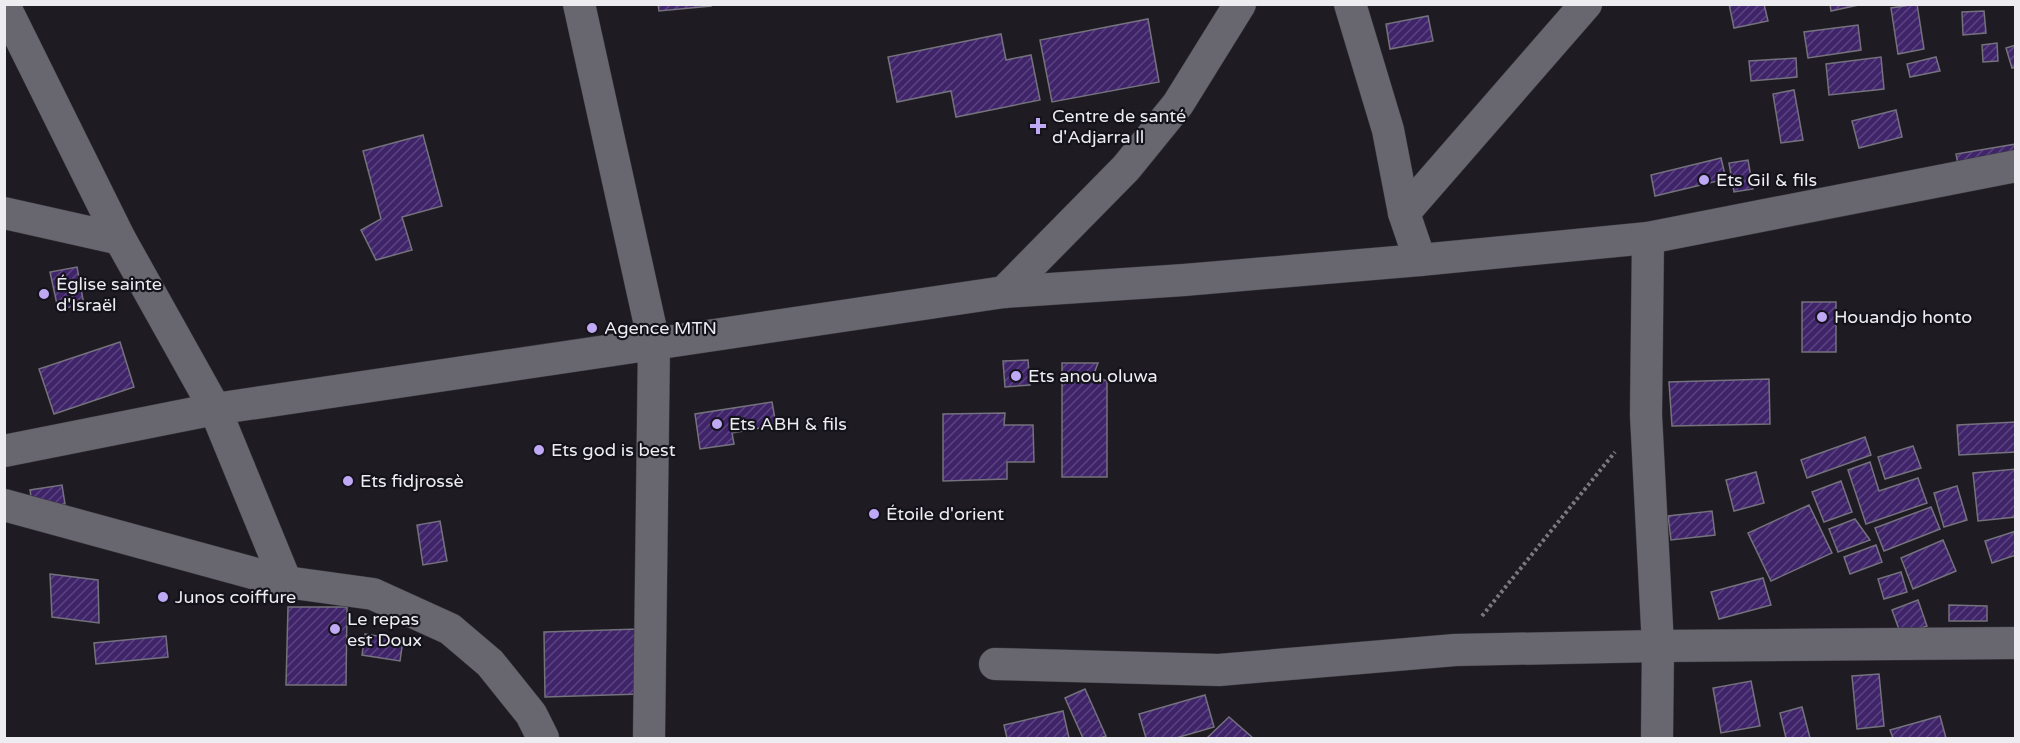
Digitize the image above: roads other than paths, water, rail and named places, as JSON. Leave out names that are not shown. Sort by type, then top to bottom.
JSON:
[{"type":"street","points":[[579,4],[654,343],[649,738]]},
{"type":"street","points":[[1004,292],[1126,168],[1178,104],[1240,4]]},
{"type":"street","points":[[1350,4],[1388,130],[1404,213],[1420,260]]},
{"type":"street","points":[[1404,213],[1586,4]]},
{"type":"street","points":[[4,5],[120,239],[215,409],[286,582]]},
{"type":"street","points":[[4,451],[215,409],[1004,292],[1184,280],[1648,238],[2016,166]]},
{"type":"street","points":[[4,213],[120,239]]},
{"type":"street","points":[[1648,238],[1646,414],[1658,646],[1657,738]]},
{"type":"street","points":[[4,505],[286,582],[373,594],[450,628],[490,663],[531,714],[543,738]]},
{"type":"street","points":[[995,664],[1219,669],[1455,650],[2016,643]]},
{"type":"place","name":"Centre de santé d'Adjarra ll","points":[[1038,126]]},
{"type":"place","name":"Ets Gil & fils","points":[[1704,180]]},
{"type":"place","name":"Église sainte d'Israël","points":[[44,294]]},
{"type":"place","name":"Houandjo honto","points":[[1822,317]]},
{"type":"place","name":"Agence MTN","points":[[592,328]]},
{"type":"place","name":"Ets anou oluwa","points":[[1016,376]]},
{"type":"place","name":"Ets ABH & fils","points":[[717,424]]},
{"type":"place","name":"Ets god is best","points":[[539,450]]},
{"type":"place","name":"Ets fidjrossè","points":[[348,481]]},
{"type":"place","name":"Étoile d'orient","points":[[874,514]]},
{"type":"place","name":"Junos coiffure","points":[[163,597]]},
{"type":"place","name":"Le repas est Doux","points":[[335,629]]}]
